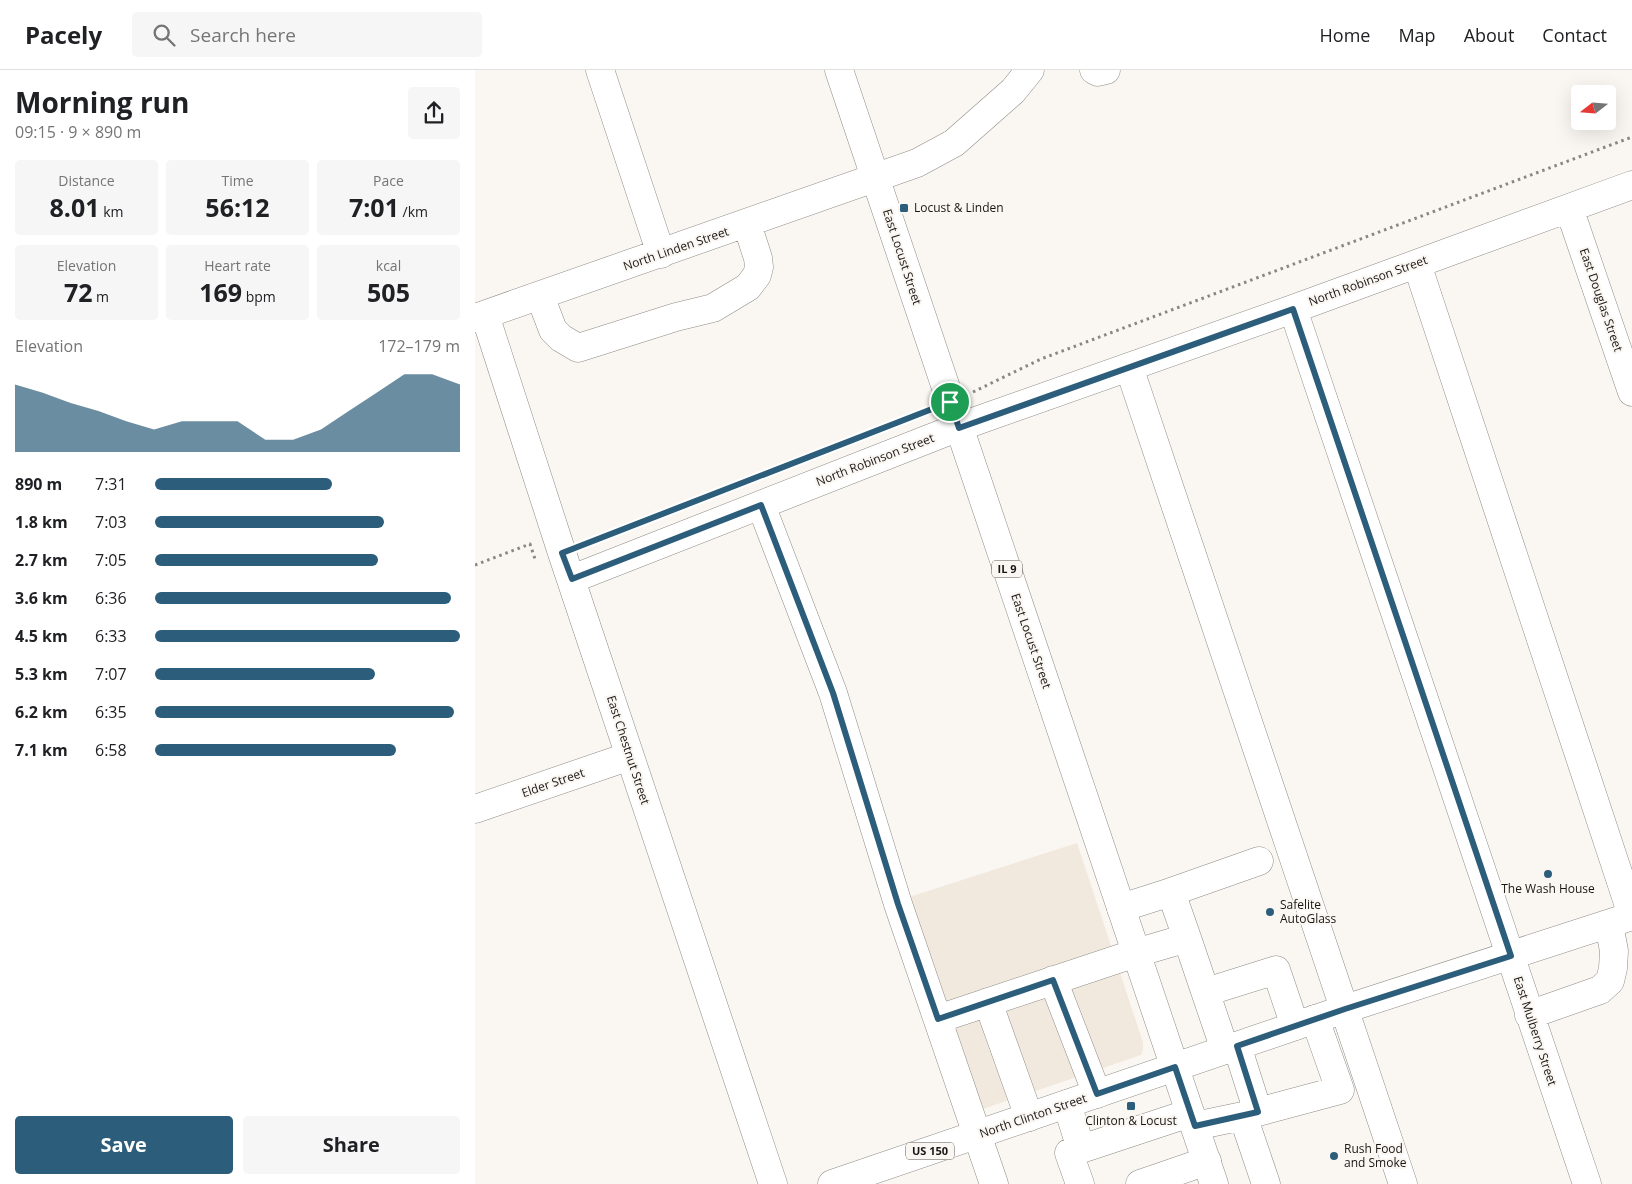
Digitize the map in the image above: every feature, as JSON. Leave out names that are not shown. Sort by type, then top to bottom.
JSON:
[{"type":"street","points":[[600,70],[661,254]]},
{"type":"street","name":"East Locust Street","points":[[839,70],[1210,1173]]},
{"type":"street","name":"North Linden Street","points":[[480,317],[917,163],[954,143],[1013,91],[1030,70]]},
{"type":"street","points":[[1094,70],[1098,72],[1106,70]]},
{"type":"street","name":"North Robinson Street","points":[[572,579],[761,505],[955,415],[1129,367],[1417,264],[1632,184]]},
{"type":"street","name":"East Douglas Street","points":[[1569,208],[1632,392]]},
{"type":"street","points":[[540,296],[553,330],[561,338],[578,348],[676,317],[713,308],[748,287],[757,274],[758,258],[747,224]]},
{"type":"street","points":[[1417,264],[1624,919],[1614,950],[1610,981],[1599,990],[1529,1015]]},
{"type":"street","name":"East Mulberry Street","points":[[1293,309],[1587,1184]]},
{"type":"street","name":"East Chestnut Street","points":[[480,317],[572,579],[773,1184]]},
{"type":"street","points":[[1129,367],[1403,1184]]},
{"type":"street","points":[[761,505],[833,693],[898,904],[994,1184]]},
{"type":"street","name":"Elder Street","points":[[475,809],[630,756]]},
{"type":"street","points":[[1121,908],[1259,861]]},
{"type":"street","points":[[1171,892],[1205,992],[1231,1048],[1251,1114],[1266,1184]]},
{"type":"street","name":"North Clinton Street","points":[[832,1184],[1345,1009],[1624,919]]},
{"type":"street","points":[[938,1019],[1053,980],[1187,938]]},
{"type":"street","points":[[1080,1184],[1069,1153],[1192,1120],[1251,1114],[1339,1090],[1331,1063],[1305,1023],[1277,970],[1205,992]]},
{"type":"street","points":[[1053,980],[1097,1094]]},
{"type":"street","points":[[987,1002],[1029,1117]]},
{"type":"street","points":[[1331,1063],[1360,1054]]},
{"type":"street","points":[[1067,1104],[1081,1149]]},
{"type":"street","points":[[1140,1184],[1210,1173]]},
{"type":"path","points":[[955,415],[1041,359],[1632,137]]},
{"type":"path","points":[[475,565],[530,544],[536,562],[681,507]]},
{"type":"shaded area","points":[[1077,843],[1143,1042],[1143,1050],[1141,1055],[977,1111],[906,898]]},
{"type":"place","name":"Locust & Linden","points":[[904,208]]},
{"type":"place","name":"The Wash House","points":[[1548,874]]},
{"type":"place","name":"Safelite AutoGlass","points":[[1270,912]]},
{"type":"place","name":"Clinton & Locust","points":[[1131,1106]]},
{"type":"place","name":"Rush Food and Smoke","points":[[1334,1156]]},
{"type":"route","points":[[1293,309],[1511,956],[1237,1046],[1258,1112],[1195,1126],[1175,1067],[1097,1094],[1053,980],[938,1019],[898,904],[833,693],[761,505],[572,579],[562,553],[950,402],[959,428],[1293,309]]}]
